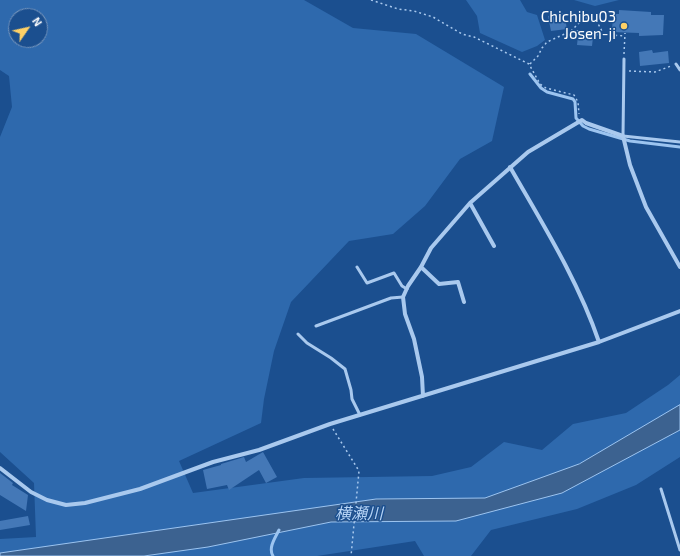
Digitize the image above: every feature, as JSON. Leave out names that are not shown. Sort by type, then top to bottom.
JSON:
[{"type":"street","points":[[423,396],[422,377],[416,347],[405,314],[403,296],[407,289],[431,248],[470,203],[528,152],[582,120],[586,123],[623,136],[630,165],[646,207],[680,267]]},
{"type":"street","points":[[510,167],[578,290],[594,326],[599,342]]},
{"type":"street","points":[[470,203],[494,246]]},
{"type":"street","points":[[421,267],[439,284],[458,282],[464,302]]},
{"type":"street","points":[[0,468],[31,492],[47,500],[66,505],[85,503],[140,489],[213,462],[259,450],[330,424],[599,342],[680,311]]},
{"type":"lane","points":[[624,59],[623,136],[680,142]]},
{"type":"lane","points":[[676,64],[680,70]]},
{"type":"lane","points":[[357,267],[367,283],[394,272],[402,286],[407,289]]},
{"type":"lane","points":[[316,326],[391,298],[403,296]]},
{"type":"lane","points":[[298,334],[307,343],[345,369],[352,399],[360,415]]},
{"type":"lane","points":[[661,489],[680,550]]},
{"type":"path","points":[[371,0],[398,9],[414,11],[433,17],[462,34],[474,38],[529,64],[540,84],[546,88],[574,95],[578,102],[582,120]]},
{"type":"path","points":[[571,31],[584,18],[591,18],[599,25],[603,34]]},
{"type":"path","points":[[529,64],[538,56],[547,42],[560,34],[571,31],[581,31],[593,36],[599,34],[625,36]]},
{"type":"path","points":[[624,59],[625,32]]},
{"type":"path","points":[[624,71],[655,72],[676,64]]},
{"type":"path","points":[[330,424],[359,472],[351,556]]},
{"type":"shaded area","points":[[0,0],[304,0],[353,28],[416,34],[504,87],[492,141],[460,159],[425,206],[393,234],[349,241],[291,302],[274,351],[264,399],[261,423],[179,461],[193,493],[304,478],[432,476],[471,467],[504,442],[542,450],[573,424],[626,413],[668,385],[680,375],[680,457],[636,485],[577,509],[491,530],[471,556],[424,556],[415,541],[317,556],[0,556],[0,539],[36,537],[34,483],[0,452],[0,137],[12,107],[9,76],[0,70]]},
{"type":"shaded area","points":[[466,0],[520,0],[527,12],[537,15],[545,40],[537,46],[522,52],[480,33],[477,16]]},
{"type":"shaded area","points":[[574,0],[619,0],[595,6]]},
{"type":"water","name":"横瀬川","points":[[680,405],[680,430],[562,493],[456,521],[331,522],[208,547],[144,556],[0,556],[0,553],[376,499],[485,498],[579,464]]},
{"type":"building","points":[[619,10],[651,12],[651,15],[664,15],[663,35],[639,36],[639,33],[612,32],[613,14],[619,14]]},
{"type":"building","points":[[564,13],[567,29],[551,31],[548,16]]},
{"type":"building","points":[[578,36],[593,37],[592,46],[577,45]]},
{"type":"building","points":[[652,50],[653,53],[668,51],[669,63],[640,66],[639,52]]},
{"type":"building","points":[[263,452],[277,477],[266,483],[259,470],[229,490],[227,485],[207,489],[203,470],[244,457],[246,462]]},
{"type":"building","points":[[0,473],[13,483],[12,485],[28,495],[26,511],[0,495]]},
{"type":"building","points":[[28,516],[30,525],[0,530],[0,521]]},
{"type":"waterway","points":[[530,74],[541,88],[547,92],[573,99],[575,102],[576,118],[583,126],[589,129],[630,141],[680,147]]},
{"type":"waterway","points":[[273,556],[271,550],[279,530]]},
{"type":"place","name":"Chichibu03 Josen-ji","points":[[624,26]]}]
